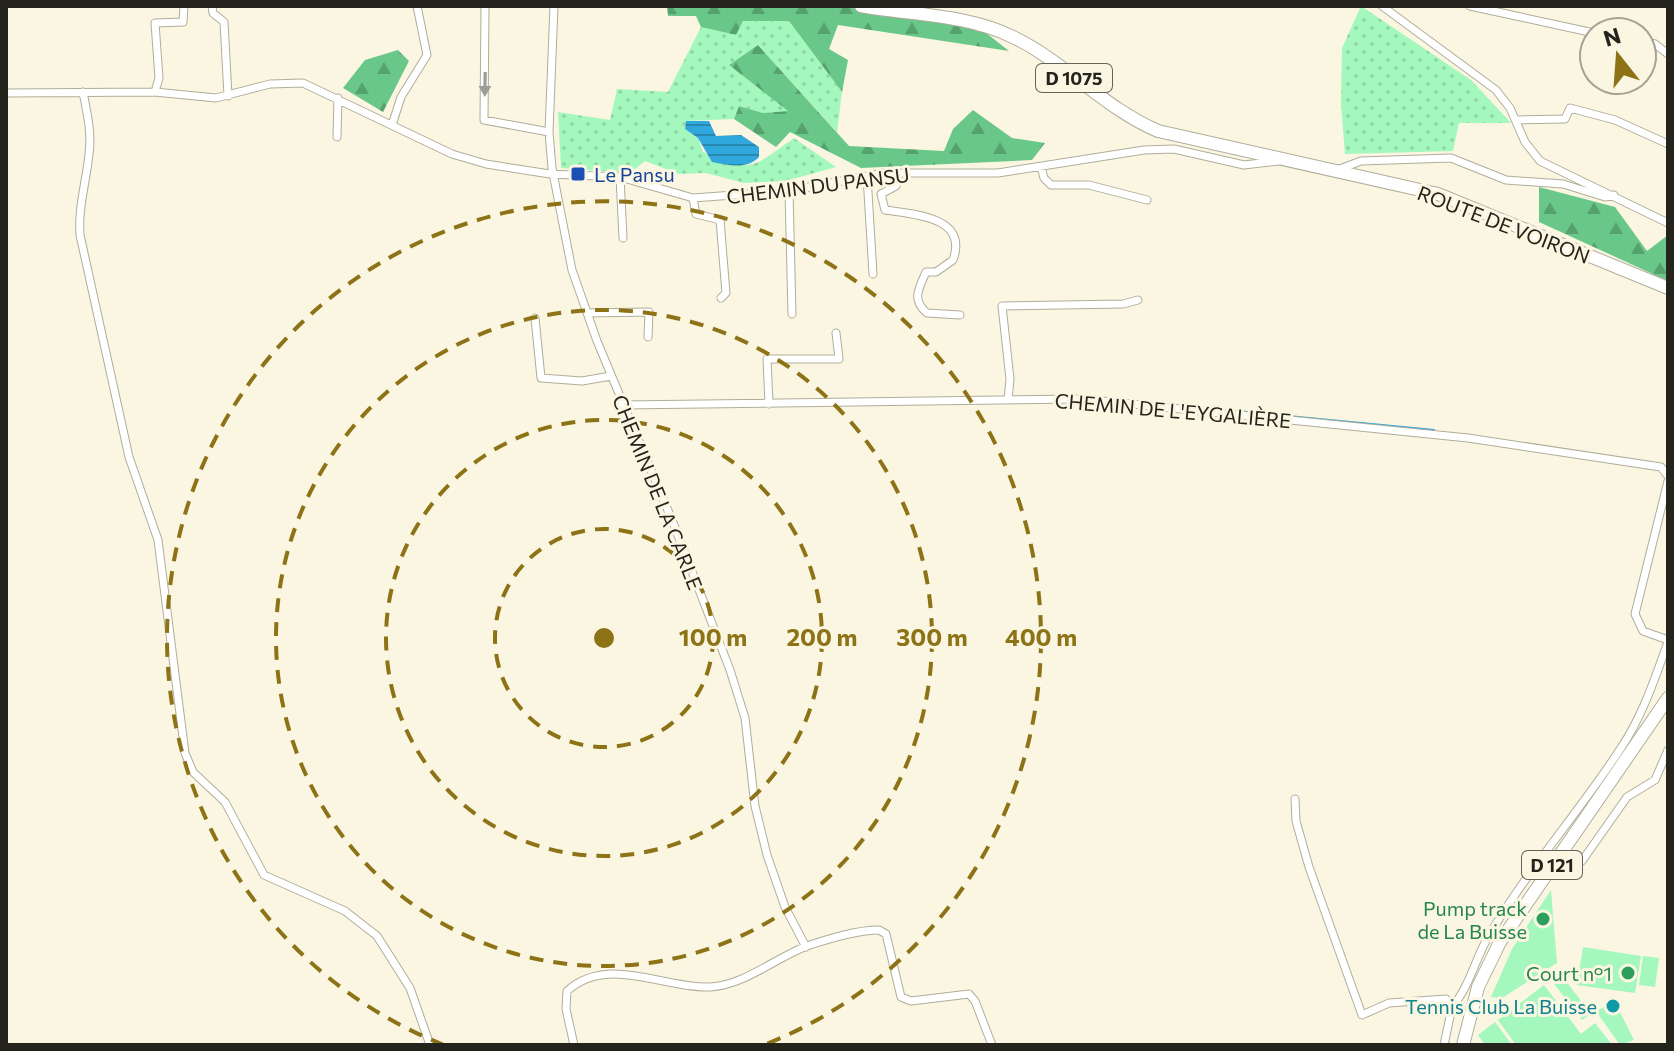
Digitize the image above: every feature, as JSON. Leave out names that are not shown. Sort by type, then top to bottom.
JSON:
[{"type":"main road","name":"D 1075","points":[[861,6],[944,17],[1010,35],[1134,121],[1190,140],[1336,171]]},
{"type":"main road","name":"ROUTE DE VOIRON","points":[[1336,171],[1438,194],[1668,288]]},
{"type":"main road","name":"D 121","points":[[1463,1045],[1478,987],[1500,942],[1668,698]]},
{"type":"street","points":[[155,92],[159,78],[155,23],[183,22],[184,6]]},
{"type":"street","points":[[212,6],[213,13],[224,22],[228,96]]},
{"type":"street","points":[[392,125],[401,97],[427,55],[417,6]]},
{"type":"street","points":[[485,6],[484,120],[549,132]]},
{"type":"street","name":"CHEMIN DE LA CARLE","points":[[554,6],[549,132],[553,174],[572,270],[622,405],[674,525],[730,670],[745,718],[755,806],[767,855],[785,907],[806,947]]},
{"type":"street","points":[[1382,6],[1496,90],[1516,120],[1525,142],[1540,161],[1668,223]]},
{"type":"street","points":[[1470,6],[1578,30]]},
{"type":"street","name":"CHEMIN DU PANSU","points":[[6,93],[155,92],[228,96],[288,81],[303,83],[452,154],[486,164],[553,174],[620,177],[693,198],[789,191],[899,173],[998,173],[1144,150],[1174,149],[1244,165],[1271,164],[1285,158]]},
{"type":"street","points":[[83,92],[91,129],[78,211],[80,235],[129,457],[158,540],[185,753],[193,772],[225,802],[264,875],[345,911],[377,936],[410,988],[430,1045]]},
{"type":"street","points":[[337,137],[338,98]]},
{"type":"street","points":[[1516,120],[1565,119],[1570,108],[1615,120],[1668,144]]},
{"type":"street","points":[[1336,171],[1361,161],[1451,158],[1506,180],[1549,182],[1605,197],[1614,195]]},
{"type":"street","points":[[1041,167],[1044,178],[1051,185],[1089,185],[1147,200]]},
{"type":"street","points":[[899,173],[896,186],[881,194],[885,210],[907,211],[936,220],[949,228],[956,247],[949,263],[936,272],[926,272],[917,292],[919,304],[927,313],[960,315]]},
{"type":"street","points":[[867,176],[873,274]]},
{"type":"street","points":[[620,177],[623,238]]},
{"type":"street","points":[[789,191],[792,314]]},
{"type":"street","points":[[693,198],[696,214],[720,220],[726,293],[721,298]]},
{"type":"street","points":[[1008,400],[1010,379],[1002,306],[1123,304],[1138,300]]},
{"type":"street","points":[[587,313],[649,312],[648,337]]},
{"type":"street","points":[[535,318],[541,378],[582,381],[611,376]]},
{"type":"street","points":[[769,404],[767,359],[839,359],[836,333]]},
{"type":"street","name":"CHEMIN DE L'EYGALIÈRE","points":[[622,405],[1082,399],[1468,438],[1661,467],[1668,478],[1635,614],[1643,631],[1668,641]]},
{"type":"street","points":[[1444,1045],[1452,1007],[1461,997],[1470,971],[1490,933],[1622,747],[1650,691],[1668,641]]},
{"type":"street","points":[[1582,861],[1627,797],[1655,780],[1668,750]]},
{"type":"street","points":[[1295,799],[1296,821],[1309,867],[1362,1015],[1389,1003],[1446,999],[1452,1007]]},
{"type":"street","points":[[574,1045],[566,1009],[567,991],[575,983],[606,975],[636,975],[710,987],[746,976],[806,947],[879,930],[886,934],[901,997],[911,1001],[969,994],[975,1001],[992,1045]]},
{"type":"green space","points":[[667,6],[841,6],[981,29],[1009,51],[838,25],[829,49],[848,60],[842,92],[789,21],[743,21],[736,35],[701,27],[696,16],[668,16]]},
{"type":"green space","points":[[1361,6],[1471,80],[1511,123],[1459,123],[1453,151],[1345,154],[1341,104],[1342,48]]},
{"type":"green space","points":[[743,21],[789,21],[842,92],[837,132],[758,45],[729,65],[789,111],[763,113],[739,106],[734,119],[686,121],[685,129],[698,138],[703,152],[732,163],[743,165],[760,161],[794,138],[836,167],[786,181],[744,183],[706,173],[679,174],[645,161],[630,173],[561,168],[558,112],[610,120],[617,89],[668,92],[701,27],[736,35]]},
{"type":"green space","points":[[758,45],[849,146],[944,151],[953,129],[973,110],[1012,138],[1045,143],[1032,160],[861,168],[790,132],[776,147],[734,119],[739,106],[763,113],[788,111],[729,65]]},
{"type":"green space","points":[[398,50],[409,61],[383,112],[343,88],[365,60]]},
{"type":"green space","points":[[1539,187],[1615,207],[1647,251],[1668,235],[1668,281],[1539,222]]},
{"type":"green space","name":"Pump track de La Buisse","points":[[1551,890],[1557,963],[1502,998],[1491,997],[1512,949]]},
{"type":"green space","points":[[1583,947],[1641,956],[1635,993],[1577,985]]},
{"type":"green space","points":[[1643,956],[1659,958],[1655,987],[1639,985]]},
{"type":"green space","points":[[1563,977],[1591,1014],[1582,1020],[1554,984]]},
{"type":"green space","points":[[1544,985],[1581,1034],[1595,1023],[1612,1045],[1516,1045],[1498,1020]]},
{"type":"green space","points":[[1609,1005],[1613,1012],[1619,1010],[1634,1040],[1620,1045],[1596,1011]]},
{"type":"green space","points":[[1495,1022],[1512,1045],[1485,1045],[1478,1035]]},
{"type":"water","points":[[686,121],[709,121],[716,136],[741,135],[759,147],[759,157],[743,165],[712,162],[698,138],[685,129]]},
{"type":"waterway","points":[[1237,411],[1434,430]]},
{"type":"place","name":"Le Pansu","points":[[578,174]]},
{"type":"place","name":"Pump track de La Buisse","points":[[1543,919]]},
{"type":"place","name":"Court n°1","points":[[1628,973]]},
{"type":"place","name":"Tennis Club La Buisse","points":[[1613,1006]]}]
